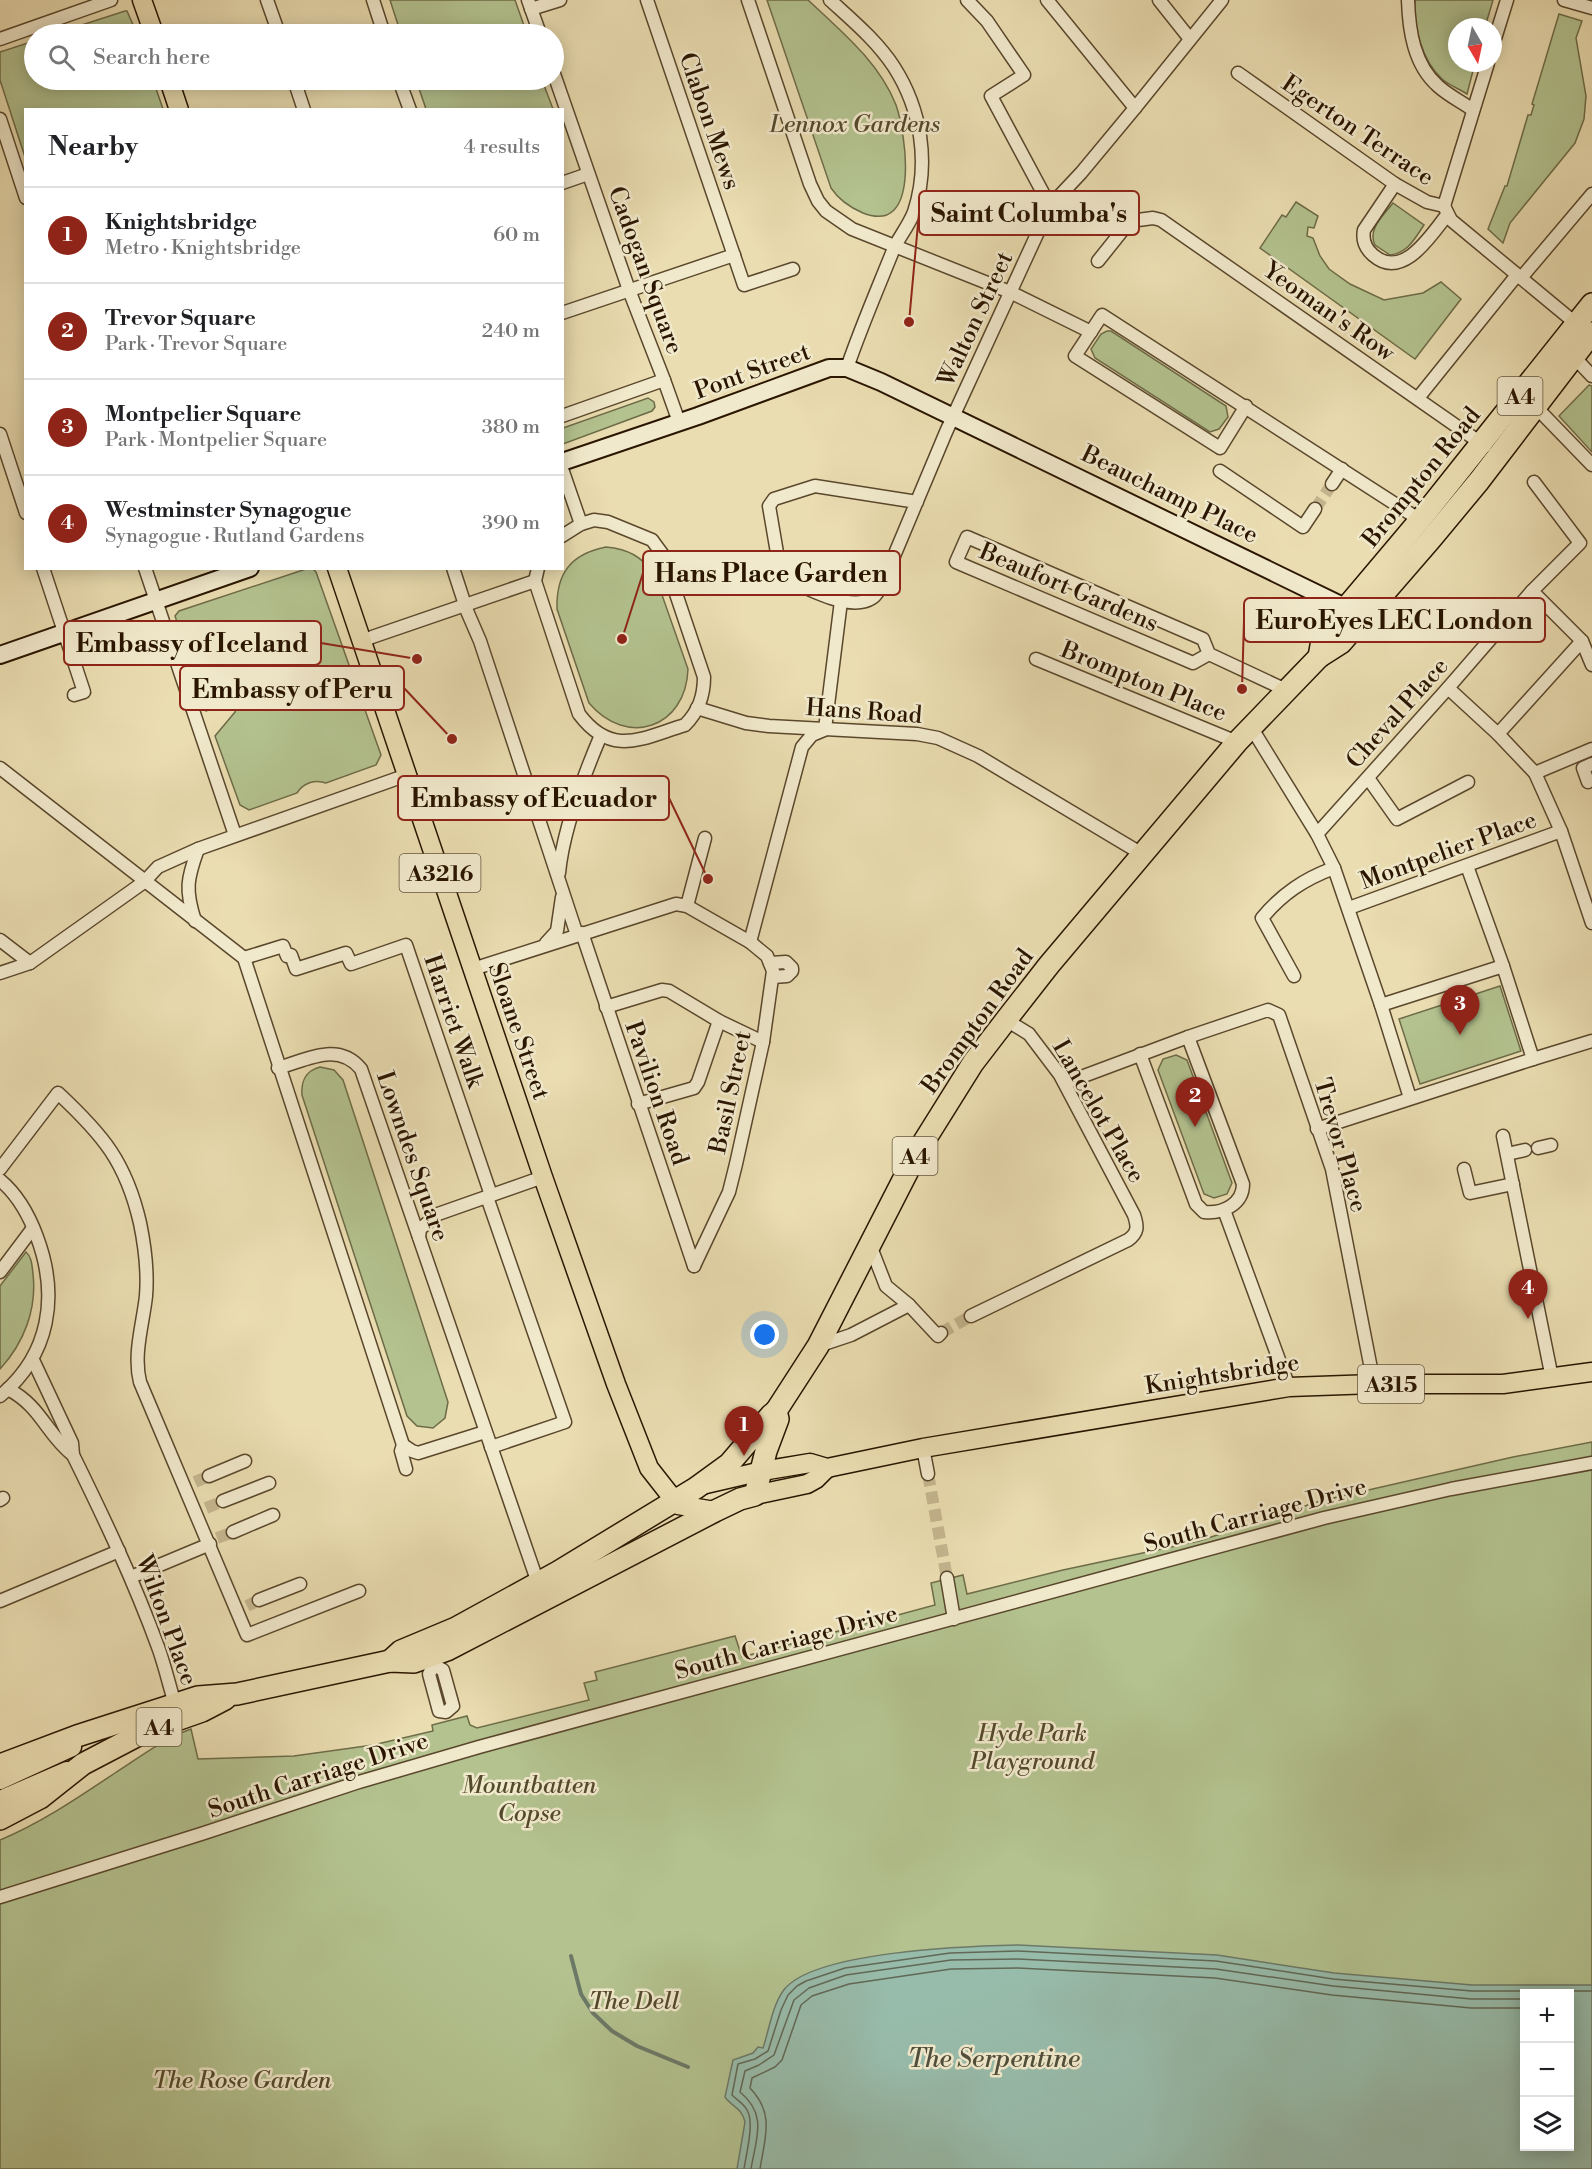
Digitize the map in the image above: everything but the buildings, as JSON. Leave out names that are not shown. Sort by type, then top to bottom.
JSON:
[{"type":"highway","name":"Brompton Road","points":[[1529,400],[1574,357],[1586,331],[1592,304]]},
{"type":"highway","name":"Brompton Road","points":[[762,1471],[766,1451],[778,1419],[776,1411],[818,1346],[934,1125],[973,1063],[1006,1020],[1244,734],[1319,657],[1323,635],[1355,611],[1431,539],[1490,449],[1586,331]]},
{"type":"highway","name":"Brompton Road","points":[[1355,611],[1420,520],[1490,449]]},
{"type":"highway","name":"Knightsbridge","points":[[390,1661],[401,1651],[456,1628],[537,1583],[696,1488],[729,1464],[776,1411]]},
{"type":"highway","name":"A4","points":[[755,1495],[762,1471]]},
{"type":"highway","name":"Knightsbridge","points":[[0,1765],[77,1736],[198,1697],[237,1694],[390,1661],[405,1663],[433,1661],[576,1582],[715,1511],[740,1499],[755,1495]]},
{"type":"highway","points":[[662,1538],[673,1512],[673,1501]]},
{"type":"highway","name":"Knightsbridge","points":[[0,1819],[40,1798],[83,1764],[148,1730],[202,1711],[237,1694]]},
{"type":"main road","points":[[142,0],[150,24]]},
{"type":"main road","points":[[172,90],[178,108]]},
{"type":"main road","name":"Pont Street","points":[[564,461],[829,368],[847,368],[953,416]]},
{"type":"main road","name":"Beauchamp Place","points":[[953,416],[1355,611]]},
{"type":"main road","points":[[0,655],[244,570]]},
{"type":"main road","name":"Sloane Street","points":[[338,570],[543,1177],[613,1373],[649,1468],[673,1501]]},
{"type":"main road","name":"Knightsbridge","points":[[696,1488],[728,1477],[762,1471],[810,1464],[827,1468],[923,1448],[1289,1387],[1374,1384],[1477,1385],[1592,1372]]},
{"type":"main road","name":"Knightsbridge","points":[[755,1495],[807,1484],[827,1468]]},
{"type":"main road","points":[[673,1501],[683,1508],[715,1511]]},
{"type":"main road","name":"A4","points":[[0,1780],[135,1718]]},
{"type":"main road","name":"A4","points":[[0,1800],[83,1764]]},
{"type":"street","points":[[43,24],[111,0]]},
{"type":"street","points":[[267,0],[275,24]]},
{"type":"street","points":[[373,0],[381,24]]},
{"type":"street","points":[[537,24],[530,4],[560,0]]},
{"type":"street","name":"Clabon Mews","points":[[647,0],[744,285],[793,269]]},
{"type":"street","points":[[748,0],[810,184],[818,201],[837,220],[852,229],[1010,292],[1090,332]]},
{"type":"street","points":[[831,0],[878,46],[894,67],[909,95],[919,128],[923,162],[920,190],[913,214],[896,245],[847,368]]},
{"type":"street","points":[[967,0],[987,21],[1024,75],[991,96],[1050,206]]},
{"type":"street","points":[[1047,0],[1136,108]]},
{"type":"street","points":[[1159,0],[1190,39]]},
{"type":"street","name":"Walton Street","points":[[841,601],[870,600],[881,587],[953,416],[1050,206],[1082,173],[1136,108],[1221,0]]},
{"type":"street","points":[[1408,0],[1411,32],[1420,63],[1437,86],[1473,110]]},
{"type":"street","points":[[1501,18],[1507,0]]},
{"type":"street","points":[[1564,0],[1592,8]]},
{"type":"street","points":[[0,39],[24,31]]},
{"type":"street","points":[[1395,184],[1364,230],[1363,237],[1365,246],[1371,254],[1388,262],[1398,262],[1416,252],[1445,210],[1485,72]]},
{"type":"street","name":"Egerton Terrace","points":[[1238,73],[1395,184],[1445,210],[1519,276],[1586,331]]},
{"type":"street","points":[[297,90],[303,108]]},
{"type":"street","points":[[403,90],[409,108]]},
{"type":"street","name":"Cadogan Square","points":[[559,90],[678,422]]},
{"type":"street","points":[[0,119],[24,192]]},
{"type":"street","name":"Cadogan Square","points":[[564,182],[588,174]]},
{"type":"street","points":[[1418,398],[1519,276],[1592,194]]},
{"type":"street","name":"Yeoman's Row","points":[[1098,261],[1130,220],[1153,218],[1161,220],[1490,449]]},
{"type":"street","points":[[564,312],[734,255]]},
{"type":"street","points":[[1246,406],[1220,448],[1076,356],[1102,315],[1246,406],[1420,520]]},
{"type":"street","points":[[1574,357],[1592,376]]},
{"type":"street","name":"Cadogan Square","points":[[564,415],[664,380]]},
{"type":"street","points":[[1529,400],[1592,465]]},
{"type":"street","points":[[0,434],[24,507]]},
{"type":"street","points":[[1332,484],[1342,469]]},
{"type":"street","points":[[1220,471],[1303,527],[1315,509]]},
{"type":"street","points":[[564,475],[581,524]]},
{"type":"street","name":"Cheval Place","points":[[1317,834],[1532,591],[1580,543],[1534,482]]},
{"type":"street","points":[[750,942],[802,747],[812,735],[825,729],[841,601],[781,576],[770,506],[774,499],[815,486],[917,502]]},
{"type":"street","points":[[362,642],[465,605],[537,574],[579,714],[586,723],[601,735],[621,743],[685,725],[704,694],[704,677],[663,555],[652,540],[633,531],[601,521],[594,520],[581,524],[564,535]]},
{"type":"street","name":"Beaufort Gardens","points":[[1209,654],[1193,663],[956,562],[967,537],[1203,639],[1209,654],[1286,690]]},
{"type":"street","points":[[44,570],[84,692],[74,695]]},
{"type":"street","points":[[146,570],[236,835]]},
{"type":"street","points":[[454,570],[465,605]]},
{"type":"street","points":[[1532,591],[1582,641],[1592,665]]},
{"type":"street","name":"Pavilion Road","points":[[465,605],[480,641],[548,848],[606,1007],[694,1266]]},
{"type":"street","points":[[1498,734],[1582,641]]},
{"type":"street","name":"Brompton Place","points":[[1036,659],[1244,734]]},
{"type":"street","points":[[1448,688],[1498,734],[1535,773],[1561,831],[1592,923]]},
{"type":"street","name":"Hans Road","points":[[697,708],[746,723],[917,734],[938,738],[978,756],[1143,854]]},
{"type":"street","points":[[1244,734],[1317,834],[1334,868],[1410,1098]]},
{"type":"street","points":[[543,946],[557,931],[561,885],[560,859],[585,775],[601,735]]},
{"type":"street","points":[[1535,773],[1592,749]]},
{"type":"street","points":[[1588,782],[1583,768],[1592,764]]},
{"type":"street","points":[[0,768],[244,958],[403,1446],[401,1451],[406,1466]]},
{"type":"street","points":[[0,973],[30,963],[144,882],[158,867],[236,835],[407,775]]},
{"type":"street","points":[[1368,778],[1397,819],[1468,782]]},
{"type":"street","name":"Montpelier Place","points":[[1349,908],[1561,831]]},
{"type":"street","points":[[687,906],[705,838]]},
{"type":"street","points":[[195,921],[190,905],[188,881],[201,848]]},
{"type":"street","points":[[1467,866],[1533,1059]]},
{"type":"street","points":[[1294,976],[1262,918],[1275,902],[1298,884],[1334,868]]},
{"type":"street","points":[[473,969],[676,904],[687,906],[750,942],[768,959],[786,962],[792,968],[787,976],[773,977]]},
{"type":"street","points":[[0,940],[30,963]]},
{"type":"street","name":"Harriet Walk","points":[[244,958],[283,946],[287,956],[291,955],[296,969],[346,953],[351,964],[406,945],[564,1422],[492,1449]]},
{"type":"street","name":"Basil Street","points":[[694,1266],[729,1192],[763,1042],[773,977],[768,959]]},
{"type":"street","points":[[1381,1005],[1503,966]]},
{"type":"street","points":[[606,1007],[662,990],[669,991],[719,1022],[763,1042]]},
{"type":"street","name":"Trevor Place","points":[[1065,1083],[1140,1054],[1268,1010],[1279,1015],[1332,1169],[1374,1384]]},
{"type":"street","name":"Lancelot Place","points":[[971,1316],[1128,1240],[1135,1235],[1137,1225],[1134,1215],[1065,1083],[1029,1034],[1006,1020]]},
{"type":"street","points":[[638,1104],[694,1088],[698,1083],[719,1022]]},
{"type":"street","points":[[1140,1054],[1196,1204],[1204,1212],[1224,1210],[1239,1200],[1243,1184],[1188,1037]]},
{"type":"street","points":[[1317,1129],[1592,1041]]},
{"type":"street","name":"Lowndes Square","points":[[278,1068],[330,1053],[340,1054],[356,1063],[361,1069],[537,1583]]},
{"type":"street","points":[[0,1169],[58,1093],[99,1134],[113,1154],[131,1189],[142,1233],[147,1280],[136,1361],[137,1371],[146,1397],[190,1484],[212,1542],[242,1608],[247,1635],[359,1592]]},
{"type":"street","points":[[1503,1136],[1552,1378]]},
{"type":"street","points":[[1538,1148],[1551,1145]]},
{"type":"street","points":[[1507,1154],[1525,1150]]},
{"type":"street","points":[[1464,1168],[1470,1193],[1513,1184]]},
{"type":"street","points":[[410,1209],[420,1214],[438,1214],[543,1177]]},
{"type":"street","points":[[0,1180],[9,1187],[22,1205],[33,1228],[47,1272],[50,1292],[48,1316],[33,1360],[24,1374],[4,1393]]},
{"type":"street","points":[[1224,1210],[1289,1387]]},
{"type":"street","points":[[419,1238],[420,1229],[438,1214]]},
{"type":"street","points":[[0,1272],[33,1228]]},
{"type":"street","points":[[870,1245],[886,1286],[939,1334]]},
{"type":"street","points":[[818,1346],[851,1335],[909,1305]]},
{"type":"street","name":"Wilton Place","points":[[33,1360],[72,1443],[73,1455],[131,1577],[160,1650],[175,1704]]},
{"type":"street","name":"Wilton Place","points":[[4,1393],[24,1397],[62,1446],[73,1455]]},
{"type":"street","points":[[403,1446],[418,1453],[485,1432]]},
{"type":"street","points":[[923,1448],[928,1474]]},
{"type":"street","points":[[209,1476],[245,1461]]},
{"type":"street","name":"South Carriage Drive","points":[[0,1897],[404,1769],[554,1726],[1324,1518],[1451,1489],[1592,1463]]},
{"type":"street","points":[[223,1501],[269,1483]]},
{"type":"street","points":[[233,1532],[273,1515]]},
{"type":"street","points":[[131,1577],[212,1542]]},
{"type":"street","name":"Wilton Place","points":[[0,1601],[119,1551]]},
{"type":"street","points":[[947,1578],[954,1619]]},
{"type":"street","points":[[259,1600],[300,1584]]},
{"type":"green space","points":[[390,0],[515,0],[523,24],[398,24]]},
{"type":"green space","name":"Lennox Gardens","points":[[767,0],[808,0],[858,48],[889,89],[900,119],[905,158],[902,197],[894,210],[881,216],[863,213],[845,203],[831,188]]},
{"type":"green space","points":[[1415,0],[1493,0],[1488,18],[1448,18],[1448,72],[1473,72],[1467,94],[1442,79],[1429,63],[1417,32]]},
{"type":"green space","points":[[125,11],[133,24],[85,24]]},
{"type":"green space","points":[[1559,14],[1582,21],[1576,38],[1586,96],[1584,119],[1575,143],[1510,223],[1503,243],[1488,229],[1505,186],[1507,186],[1528,115],[1531,115],[1534,105],[1532,104]]},
{"type":"green space","points":[[24,44],[24,90],[156,90],[163,108],[24,108],[24,154],[0,80],[0,52]]},
{"type":"green space","points":[[419,90],[546,90],[553,108],[426,108]]},
{"type":"green space","points":[[1296,202],[1318,216],[1314,228],[1308,227],[1307,236],[1313,238],[1320,256],[1329,269],[1350,284],[1384,300],[1423,293],[1441,282],[1461,299],[1415,359],[1260,248],[1282,215],[1286,217]]},
{"type":"green space","points":[[1393,203],[1424,225],[1406,248],[1390,255],[1375,245],[1373,233],[1378,222]]},
{"type":"green space","points":[[1111,331],[1226,406],[1228,417],[1219,429],[1210,432],[1095,358],[1091,349],[1101,334]]},
{"type":"green space","points":[[1589,385],[1592,386],[1592,452],[1559,416]]},
{"type":"green space","points":[[648,398],[654,402],[655,407],[652,411],[564,444],[564,428]]},
{"type":"green space","points":[[606,547],[634,555],[655,575],[688,669],[685,689],[677,706],[666,718],[652,725],[636,728],[620,725],[604,717],[589,703],[557,609],[559,585],[568,567],[583,555]]},
{"type":"green space","points":[[303,570],[314,570],[381,755],[376,765],[326,783],[318,781],[310,783],[297,793],[249,810],[240,805],[215,736],[235,712],[240,698],[232,674],[213,680],[217,696],[214,708],[206,711],[175,616],[179,611]]},
{"type":"green space","points":[[1500,986],[1521,1051],[1420,1084],[1399,1019]]},
{"type":"green space","points":[[1176,1055],[1187,1060],[1232,1183],[1227,1194],[1214,1198],[1204,1194],[1158,1070],[1163,1059]]},
{"type":"green space","points":[[320,1067],[334,1070],[343,1080],[448,1402],[445,1418],[433,1428],[417,1426],[407,1416],[302,1095],[305,1077]]},
{"type":"green space","points":[[26,1252],[31,1259],[33,1274],[31,1313],[16,1348],[0,1369],[0,1286]]},
{"type":"green space","points":[[1592,1442],[1592,2169],[0,2169],[0,1840],[59,1809],[171,1738],[191,1729],[198,1759],[294,1756],[373,1745],[433,1731],[432,1725],[467,1716],[470,1725],[477,1728],[589,1700],[584,1683],[597,1680],[595,1672],[735,1636],[742,1657],[935,1605],[931,1583],[963,1575],[967,1594],[1063,1570],[1199,1541],[1320,1501],[1513,1457]]},
{"type":"water","name":"The Serpentine","points":[[1018,1945],[1217,1955],[1334,1973],[1472,1985],[1592,1985],[1592,2169],[737,2169],[745,2122],[744,2117],[725,2097],[733,2060],[753,2053],[758,2047],[763,2048],[773,2011],[783,1991],[799,1978],[825,1967],[857,1959],[930,1949]]},
{"type":"waterway","name":"The Dell","points":[[571,1956],[581,1994],[593,2013],[612,2031],[637,2046],[688,2067]]},
{"type":"tunnel","points":[[1315,509],[1332,484]]},
{"type":"tunnel","points":[[941,1333],[971,1316]]},
{"type":"tunnel","points":[[928,1474],[947,1578]]},
{"type":"tunnel","points":[[195,1482],[209,1476]]},
{"type":"tunnel","points":[[206,1508],[223,1501]]},
{"type":"tunnel","points":[[217,1538],[233,1532]]},
{"type":"tunnel","points":[[247,1606],[259,1600]]},
{"type":"place","name":"Saint Columba's","points":[[909,322]]},
{"type":"place","name":"Hans Place Garden","points":[[622,639]]},
{"type":"place","name":"Embassy of Iceland","points":[[417,659]]},
{"type":"place","name":"EuroEyes LEC London","points":[[1242,689]]},
{"type":"place","name":"Embassy of Peru","points":[[452,739]]},
{"type":"place","name":"Embassy of Ecuador","points":[[708,879]]},
{"type":"place","name":"Montpelier Square","points":[[1460,1035]]},
{"type":"place","name":"Trevor Square","points":[[1195,1127]]},
{"type":"place","name":"Westminster Synagogue","points":[[1528,1319]]},
{"type":"place","name":"Knightsbridge","points":[[744,1456]]},
{"type":"park label","name":"Hyde Park Playground","points":[[1032,1747]]},
{"type":"park label","name":"Mountbatten Copse","points":[[529,1799]]},
{"type":"park label","name":"The Rose Garden","points":[[242,2080]]}]
